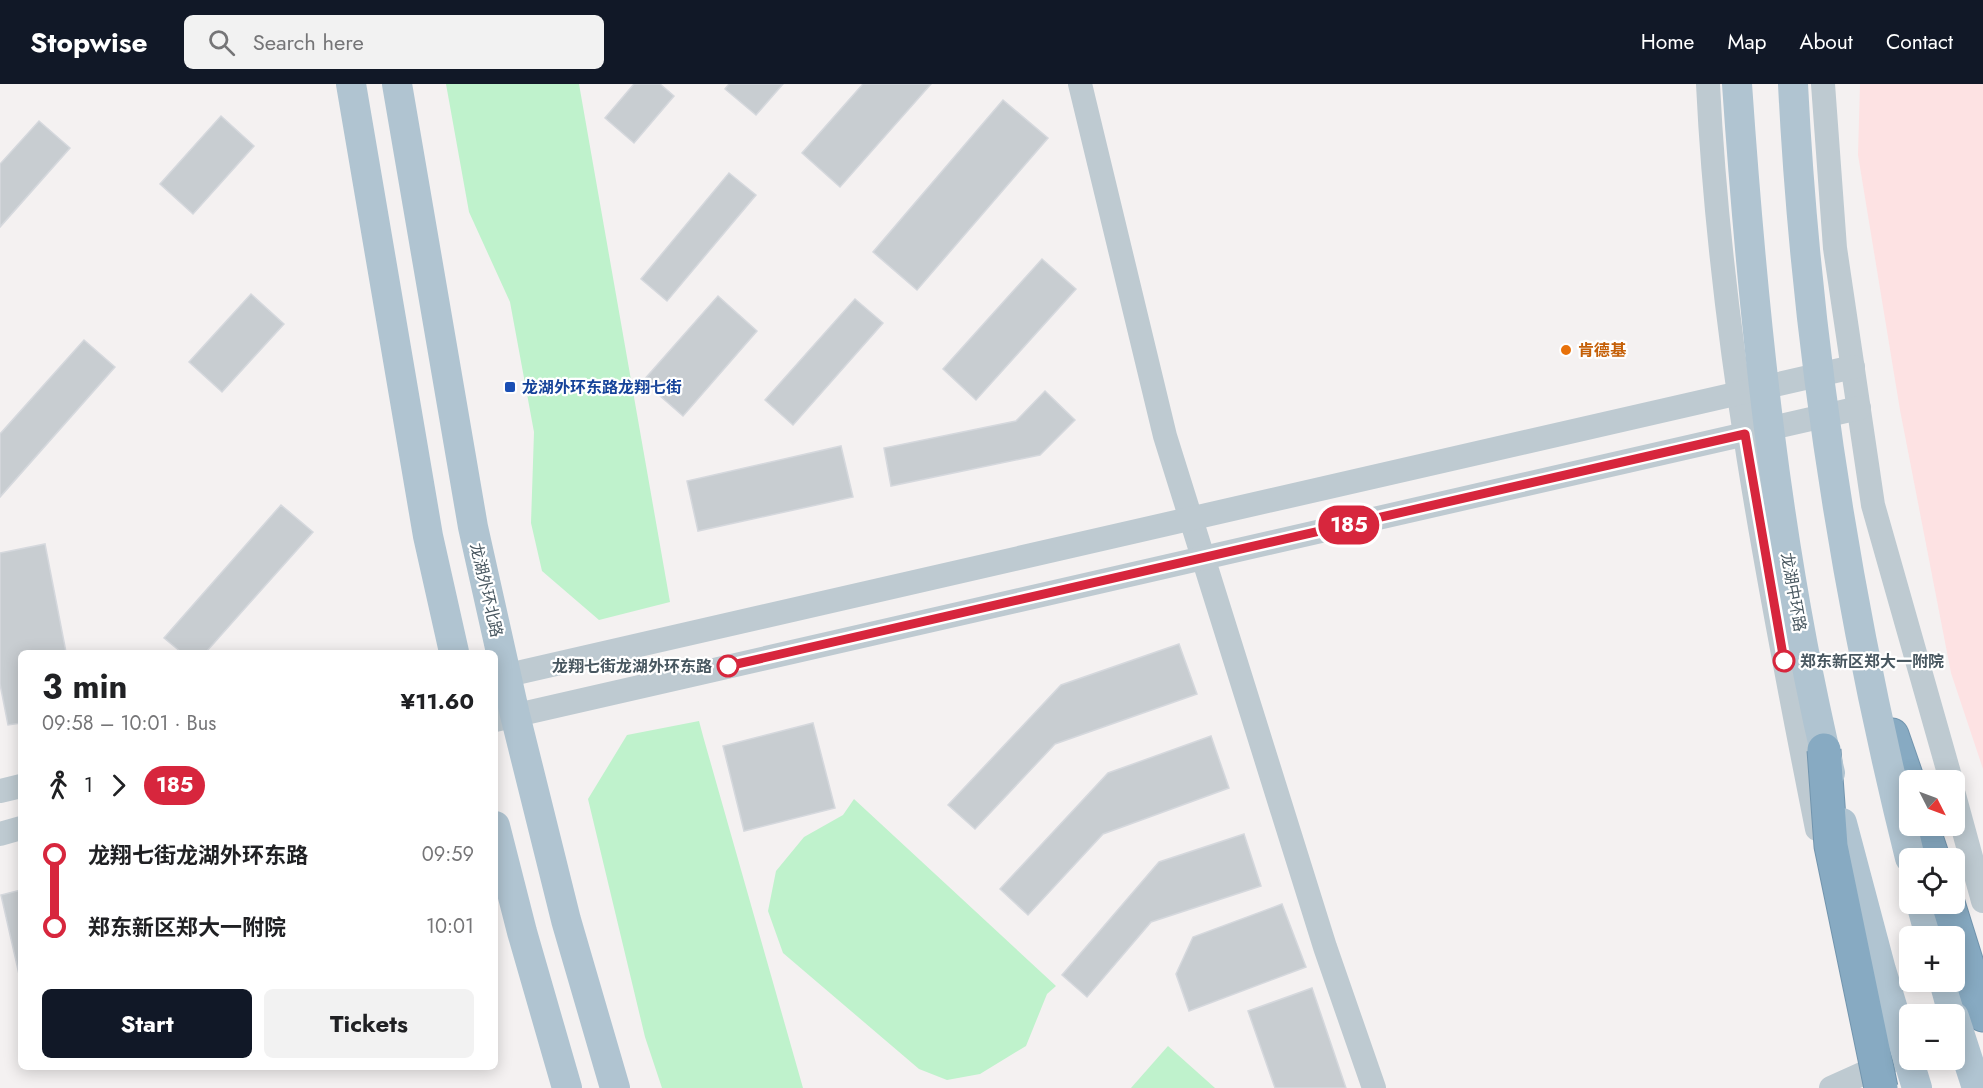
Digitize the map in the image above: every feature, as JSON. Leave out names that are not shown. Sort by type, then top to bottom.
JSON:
[{"type":"highway","points":[[1862,641],[1904,770]]},
{"type":"highway","points":[[1824,750],[1831,846],[1870,1083]]},
{"type":"highway","points":[[1951,914],[1983,1015]]},
{"type":"main road","points":[[351,84],[428,536],[454,650]]},
{"type":"main road","name":"龙湖外环北路","points":[[397,84],[495,650]]},
{"type":"main road","name":"龙湖中环路","points":[[1737,84],[1753,284],[1781,521],[1824,750],[1856,882],[1917,1088]]},
{"type":"main road","points":[[1793,84],[1812,324],[1831,462],[1862,641],[1908,848]]},
{"type":"main road","name":"龙湖外环北路","points":[[500,676],[505,717],[615,1088]]},
{"type":"main road","points":[[498,838],[522,932],[567,1088]]},
{"type":"main road","points":[[1965,1050],[1977,1088]]},
{"type":"street","points":[[1080,84],[1165,436],[1325,946],[1374,1088]]},
{"type":"street","points":[[1708,84],[1712,152],[1738,394],[1774,615],[1870,1083]]},
{"type":"street","points":[[1823,84],[1835,248],[1873,505],[1947,770]]},
{"type":"street","points":[[500,676],[1853,367]]},
{"type":"street","points":[[505,717],[1859,408]]},
{"type":"street","points":[[0,791],[18,787]]},
{"type":"street","points":[[0,834],[18,829]]},
{"type":"street","points":[[1965,835],[1983,901]]},
{"type":"street","points":[[1965,1028],[1983,1020]]},
{"type":"street","points":[[1831,1088],[1870,1083],[1899,1061]]},
{"type":"shaded area","points":[[1860,84],[1983,84],[1983,769],[1951,673],[1900,410],[1858,155]]},
{"type":"green space","points":[[446,84],[579,84],[670,602],[599,620],[542,571],[531,523],[534,432],[510,302],[469,212]]},
{"type":"green space","points":[[699,721],[803,1088],[662,1088],[645,1037],[588,799],[627,735]]},
{"type":"green space","points":[[854,799],[1056,986],[1047,994],[1026,1046],[980,1074],[947,1080],[919,1069],[783,953],[768,911],[776,871],[804,837],[843,815]]},
{"type":"green space","points":[[1168,1046],[1215,1088],[1131,1088]]},
{"type":"building","points":[[634,84],[660,84],[674,96],[634,143],[605,118]]},
{"type":"building","points":[[729,84],[783,84],[756,115],[725,89]]},
{"type":"building","points":[[863,84],[931,84],[840,187],[802,153]]},
{"type":"building","points":[[1003,100],[1048,138],[917,290],[873,252]]},
{"type":"building","points":[[221,116],[254,146],[193,214],[160,184]]},
{"type":"building","points":[[39,121],[70,148],[0,227],[0,164]]},
{"type":"building","points":[[729,173],[756,195],[667,301],[641,279]]},
{"type":"building","points":[[1042,259],[1076,289],[976,400],[943,369]]},
{"type":"building","points":[[251,294],[284,324],[222,392],[189,362]]},
{"type":"building","points":[[718,296],[757,331],[683,416],[643,381]]},
{"type":"building","points":[[855,299],[883,323],[793,425],[765,400]]},
{"type":"building","points":[[84,340],[115,367],[0,497],[0,434]]},
{"type":"building","points":[[1045,391],[1075,420],[1040,455],[891,486],[884,448],[1016,421]]},
{"type":"building","points":[[841,446],[853,497],[698,531],[687,481]]},
{"type":"building","points":[[281,505],[313,532],[208,650],[179,650],[164,638]]},
{"type":"building","points":[[45,544],[66,650],[18,650],[18,723],[8,725],[0,684],[0,553]]},
{"type":"building","points":[[1179,644],[1197,694],[1055,744],[975,829],[948,805],[1061,685]]},
{"type":"building","points":[[813,723],[835,808],[744,831],[723,746]]},
{"type":"building","points":[[1211,736],[1229,788],[1103,834],[1028,915],[1000,889],[1108,773]]},
{"type":"building","points":[[1244,834],[1261,886],[1151,922],[1087,997],[1062,975],[1159,862]]},
{"type":"building","points":[[18,891],[18,970],[1,895]]},
{"type":"building","points":[[1282,904],[1306,967],[1189,1011],[1176,974],[1193,937]]},
{"type":"building","points":[[1312,988],[1346,1088],[1275,1088],[1248,1011]]},
{"type":"bus line","name":"185","points":[[728,666],[1745,434],[1774,615],[1784,661]]},
{"type":"place","name":"肯德基","points":[[1566,350]]},
{"type":"place","name":"龙湖外环东路龙翔七街","points":[[510,387]]},
{"type":"place","name":"郑东新区郑大一附院","points":[[1784,661]]},
{"type":"place","name":"龙翔七街龙湖外环东路","points":[[728,666]]}]
